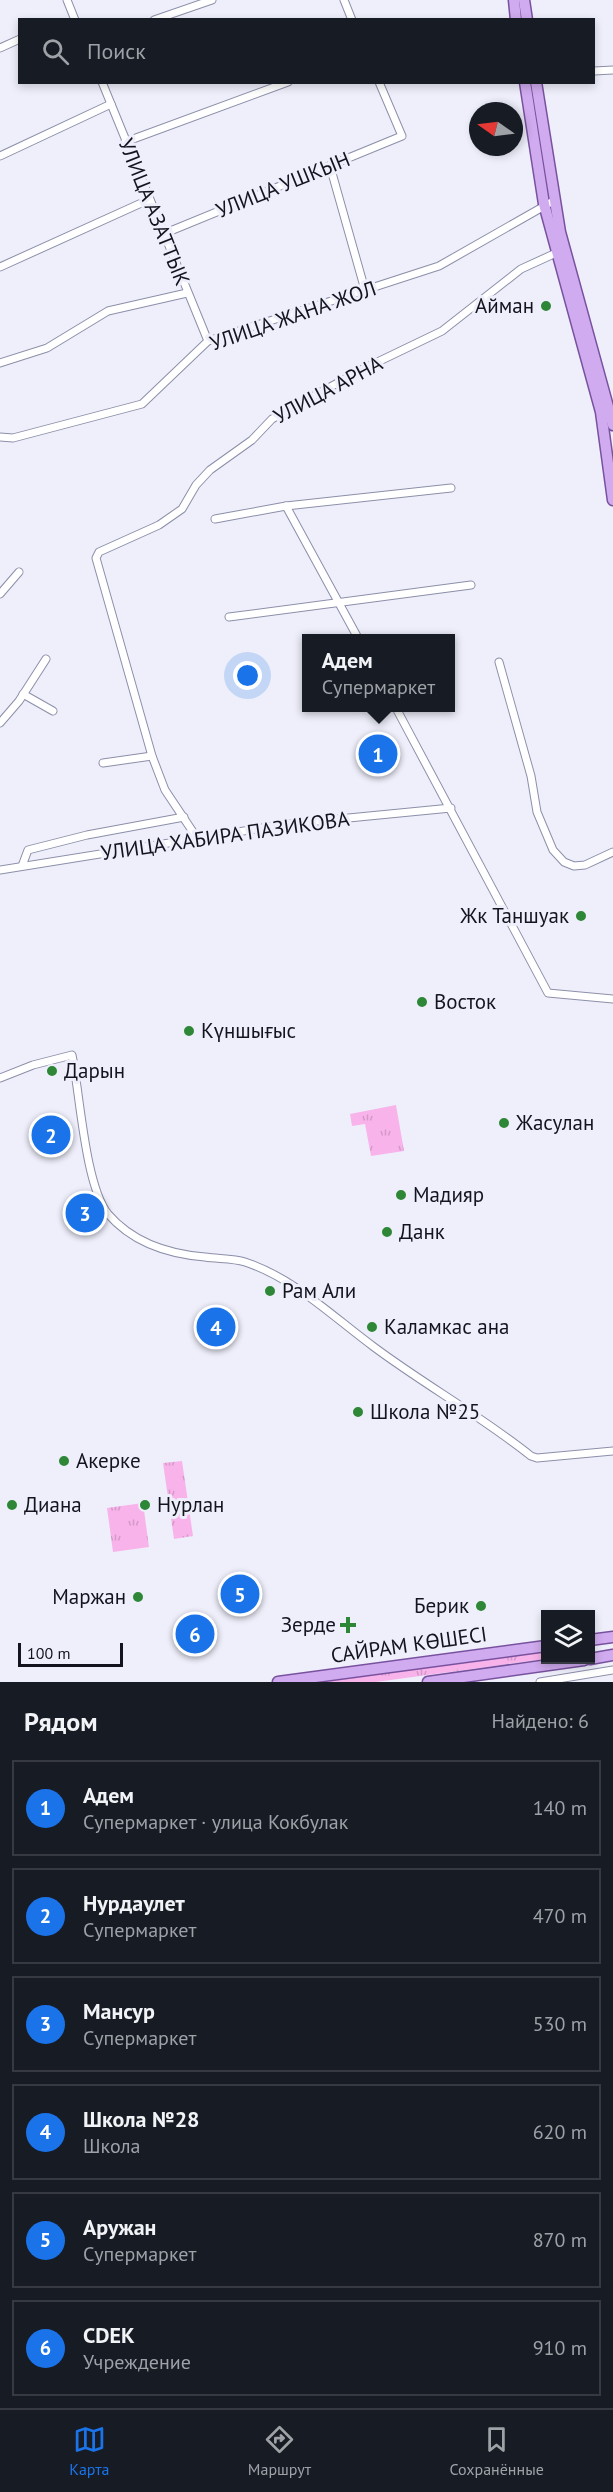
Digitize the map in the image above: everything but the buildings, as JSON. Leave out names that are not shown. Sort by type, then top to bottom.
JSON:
[{"type":"main road","points":[[514,0],[516,18]]},
{"type":"main road","points":[[524,0],[526,18]]},
{"type":"main road","points":[[525,84],[544,204],[601,412],[613,500]]},
{"type":"main road","points":[[536,84],[561,231],[613,425]]},
{"type":"main road","points":[[595,1658],[610,1656],[609,1638]]},
{"type":"main road","name":"САЙРАМ КӨШЕСІ","points":[[278,1682],[541,1647]]},
{"type":"main road","name":"САЙРАМ КӨШЕСІ","points":[[428,1682],[550,1664]]},
{"type":"street","points":[[67,0],[74,18]]},
{"type":"street","points":[[160,18],[212,0]]},
{"type":"street","points":[[344,0],[351,18]]},
{"type":"street","points":[[0,48],[18,40]]},
{"type":"street","points":[[595,71],[613,70]]},
{"type":"street","name":"УЛИЦА АЗАТТЫК","points":[[103,84],[186,293],[208,341]]},
{"type":"street","points":[[125,142],[283,84]]},
{"type":"street","name":"УЛИЦА УШКЫН","points":[[163,234],[402,136],[380,84]]},
{"type":"street","points":[[0,156],[111,104]]},
{"type":"street","points":[[330,166],[365,290]]},
{"type":"street","points":[[0,267],[148,200]]},
{"type":"street","name":"УЛИЦА ЖАНА ЖОЛ","points":[[0,436],[13,438],[142,404],[208,341],[439,266],[544,204],[555,200]]},
{"type":"street","name":"УЛИЦА АРНА","points":[[197,838],[165,790],[152,756],[96,558],[99,552],[159,525],[182,509],[196,485],[210,470],[252,440],[272,419],[363,369],[442,331],[522,269],[556,253]]},
{"type":"street","points":[[0,363],[47,348],[108,311],[186,293]]},
{"type":"street","points":[[215,519],[286,506],[451,488]]},
{"type":"street","points":[[286,506],[355,634]]},
{"type":"street","points":[[0,594],[19,572]]},
{"type":"street","points":[[229,617],[471,585]]},
{"type":"street","points":[[0,723],[46,659]]},
{"type":"street","points":[[499,662],[531,776],[537,812],[554,850],[564,862],[574,866],[585,865],[613,852]]},
{"type":"street","points":[[23,694],[53,711]]},
{"type":"street","points":[[398,712],[451,807],[548,993],[613,999]]},
{"type":"street","points":[[103,763],[152,756]]},
{"type":"street","name":"УЛИЦА ХАБИРА ПАЗИКОВА","points":[[0,870],[287,824],[451,807]]},
{"type":"street","points":[[22,866],[28,850],[87,834],[184,817]]},
{"type":"street","points":[[0,1078],[33,1065],[72,1055],[86,1148],[104,1206],[130,1235],[144,1244],[202,1257],[243,1262],[275,1274],[376,1348],[497,1429],[531,1456],[537,1458],[613,1451]]},
{"type":"street","points":[[540,1682],[613,1670]]},
{"type":"green space","points":[[396,1105],[404,1151],[371,1156],[365,1124],[352,1126],[350,1114]]},
{"type":"green space","points":[[182,1461],[193,1536],[174,1539],[163,1463]]},
{"type":"green space","points":[[143,1503],[149,1547],[113,1552],[107,1508]]},
{"type":"green space","points":[[541,1653],[541,1660],[376,1682],[322,1682]]},
{"type":"place","name":"Айман","points":[[546,306]]},
{"type":"place","name":"Адем","points":[[378,754]]},
{"type":"place","name":"Жк Таншуак","points":[[581,916]]},
{"type":"place","name":"Восток","points":[[422,1002]]},
{"type":"place","name":"Күншығыс","points":[[189,1031]]},
{"type":"place","name":"Дарын","points":[[52,1071]]},
{"type":"place","name":"Жасулан","points":[[504,1123]]},
{"type":"place","name":"Нурдаулет","points":[[51,1135]]},
{"type":"place","name":"Мадияр","points":[[401,1195]]},
{"type":"place","name":"Мансур","points":[[85,1213]]},
{"type":"place","name":"Данк","points":[[387,1232]]},
{"type":"place","name":"Рам Али","points":[[270,1291]]},
{"type":"place","name":"Школа №28","points":[[216,1327]]},
{"type":"place","name":"Каламкас ана","points":[[372,1327]]},
{"type":"place","name":"Школа №25","points":[[358,1412]]},
{"type":"place","name":"Акерке","points":[[64,1461]]},
{"type":"place","name":"Диана","points":[[12,1505]]},
{"type":"place","name":"Нурлан","points":[[145,1505]]},
{"type":"place","name":"Аружан","points":[[240,1594]]},
{"type":"place","name":"Маржан","points":[[138,1597]]},
{"type":"place","name":"Берик","points":[[481,1606]]},
{"type":"place","name":"Зерде","points":[[348,1625]]},
{"type":"place","name":"CDEK","points":[[195,1634]]}]
